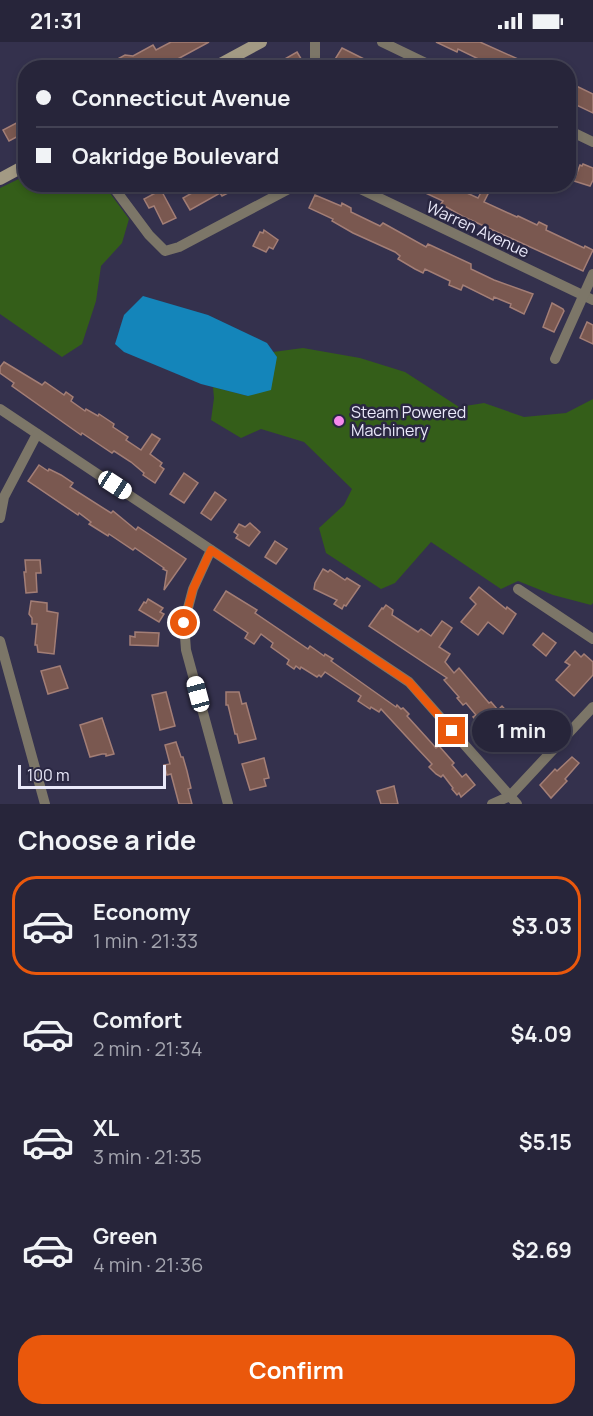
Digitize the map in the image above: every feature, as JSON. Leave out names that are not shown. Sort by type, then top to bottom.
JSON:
[{"type":"street","points":[[228,60],[261,42]]},
{"type":"street","points":[[315,42],[315,60]]},
{"type":"street","points":[[382,42],[419,60]]},
{"type":"street","points":[[576,134],[593,142]]},
{"type":"street","points":[[0,179],[18,169]]},
{"type":"street","points":[[117,192],[149,235],[165,252],[179,247],[283,192]]},
{"type":"street","name":"Warren Avenue","points":[[367,192],[588,297]]},
{"type":"street","points":[[555,359],[588,297],[593,274]]},
{"type":"street","points":[[0,409],[409,682],[514,800]]},
{"type":"street","points":[[0,518],[4,497],[37,434]]},
{"type":"street","points":[[211,550],[193,589],[184,623],[186,650],[228,804]]},
{"type":"street","points":[[518,589],[593,639]]},
{"type":"street","points":[[0,641],[45,804]]},
{"type":"street","points":[[492,804],[514,800],[593,707]]},
{"type":"green space","points":[[18,179],[18,192],[109,192],[129,219],[122,243],[101,266],[96,301],[82,344],[62,357],[0,314],[0,188]]},
{"type":"green space","points":[[303,348],[360,358],[405,372],[459,407],[484,403],[524,417],[566,413],[593,399],[593,603],[591,605],[553,595],[518,581],[501,589],[431,542],[395,583],[381,589],[326,553],[319,528],[344,505],[352,489],[304,442],[261,429],[241,438],[211,420],[213,387],[248,396],[277,357],[273,352]]},
{"type":"water","points":[[143,296],[208,315],[267,343],[277,357],[271,390],[248,396],[201,384],[124,352],[115,344],[124,315]]},
{"type":"building","points":[[171,42],[209,42],[176,60],[116,60],[125,55],[133,56],[153,45],[156,50]]},
{"type":"building","points":[[436,42],[480,42],[520,60],[481,60],[458,49],[457,52]]},
{"type":"building","points":[[342,48],[366,60],[334,60]]},
{"type":"building","points":[[297,52],[302,60],[283,60]]},
{"type":"building","points":[[576,86],[593,94],[593,113],[576,105]]},
{"type":"building","points":[[18,122],[18,136],[9,141],[3,130]]},
{"type":"building","points":[[583,164],[593,168],[593,180],[590,186],[576,182],[580,165]]},
{"type":"building","points":[[162,192],[176,218],[163,224],[154,206],[149,208],[144,199]]},
{"type":"building","points":[[194,192],[230,192],[222,196],[220,193],[190,210],[183,198]]},
{"type":"building","points":[[423,192],[465,192],[478,198],[481,192],[489,192],[484,202],[537,225],[539,222],[547,226],[546,230],[593,250],[583,271],[462,216],[441,204],[443,201]]},
{"type":"building","points":[[315,195],[341,206],[342,203],[351,208],[351,212],[380,226],[383,223],[426,247],[428,244],[471,264],[471,269],[494,280],[533,294],[524,314],[510,307],[511,304],[494,297],[493,300],[463,285],[461,290],[449,285],[450,281],[425,269],[423,273],[415,269],[398,259],[400,256],[395,252],[353,233],[332,221],[333,219],[309,208]]},
{"type":"building","points":[[264,230],[278,240],[273,249],[269,247],[266,252],[253,246],[260,232],[263,233]]},
{"type":"building","points":[[552,303],[564,311],[554,332],[543,327]]},
{"type":"building","points":[[587,322],[593,325],[593,344],[580,338]]},
{"type":"building","points":[[4,362],[42,385],[45,382],[64,395],[66,392],[73,397],[71,401],[85,411],[86,409],[98,416],[99,414],[114,424],[113,427],[128,437],[126,440],[141,450],[152,434],[160,439],[150,454],[162,463],[160,466],[164,469],[155,483],[143,475],[144,473],[131,462],[114,451],[112,453],[82,433],[81,435],[12,386],[14,383],[0,373],[0,367]]},
{"type":"building","points":[[39,465],[61,475],[73,483],[70,487],[111,513],[113,511],[136,530],[138,527],[186,559],[164,590],[167,571],[164,568],[135,548],[133,550],[89,524],[91,522],[79,513],[78,515],[28,481]]},
{"type":"building","points":[[184,473],[198,483],[184,503],[170,494]]},
{"type":"building","points":[[215,492],[226,500],[211,520],[201,513]]},
{"type":"building","points":[[250,523],[260,532],[249,546],[236,538],[238,535],[234,532],[239,524],[245,527]]},
{"type":"building","points":[[275,541],[287,549],[276,564],[265,557]]},
{"type":"building","points":[[25,560],[40,560],[41,573],[36,573],[37,592],[26,593]]},
{"type":"building","points":[[323,569],[328,572],[330,570],[360,586],[342,609],[334,604],[337,600],[314,589]]},
{"type":"building","points":[[479,587],[506,609],[507,607],[516,614],[503,634],[488,622],[478,635],[461,622],[476,604],[470,598]]},
{"type":"building","points":[[226,591],[257,610],[255,613],[308,649],[310,646],[324,656],[325,654],[333,659],[331,661],[396,707],[397,705],[403,708],[409,714],[407,716],[436,748],[439,746],[454,763],[452,765],[462,777],[466,774],[475,785],[461,797],[459,793],[457,795],[443,775],[441,777],[429,767],[432,764],[381,709],[379,712],[371,707],[370,709],[358,701],[361,696],[325,672],[321,677],[319,675],[317,677],[301,667],[300,669],[296,666],[294,669],[287,664],[289,660],[271,647],[273,643],[261,634],[254,644],[245,638],[248,633],[214,610]]},
{"type":"building","points":[[148,599],[163,608],[160,612],[164,614],[159,622],[139,610]]},
{"type":"building","points":[[31,601],[47,603],[47,611],[58,613],[54,654],[38,652],[37,645],[35,645],[37,624],[32,624],[29,614]]},
{"type":"building","points":[[386,605],[393,610],[392,615],[418,632],[421,629],[431,636],[442,621],[452,628],[439,647],[450,654],[445,662],[454,673],[459,668],[489,703],[491,702],[498,710],[502,706],[521,727],[506,749],[501,744],[499,746],[473,717],[476,715],[466,703],[463,705],[457,698],[459,697],[444,680],[447,678],[369,626]]},
{"type":"building","points":[[135,632],[159,633],[158,646],[130,645],[130,636],[135,637]]},
{"type":"building","points":[[543,633],[556,643],[546,656],[533,645]]},
{"type":"building","points":[[575,651],[581,657],[584,654],[593,662],[593,675],[574,696],[556,680],[570,665],[565,662]]},
{"type":"building","points":[[60,666],[68,688],[48,694],[41,671]]},
{"type":"building","points":[[166,692],[175,726],[160,730],[152,695]]},
{"type":"building","points":[[226,692],[239,692],[242,704],[246,703],[256,739],[239,743],[228,705],[226,705]]},
{"type":"building","points":[[102,718],[114,754],[90,757],[80,725]]},
{"type":"building","points":[[176,742],[187,771],[192,804],[179,804],[171,774],[167,775],[164,765],[170,764],[165,745]]},
{"type":"building","points":[[572,757],[579,763],[565,779],[567,781],[551,798],[540,785],[555,769],[557,771]]},
{"type":"building","points":[[264,758],[269,778],[264,779],[266,786],[250,790],[242,764]]},
{"type":"building","points":[[394,786],[398,804],[381,804],[377,791]]},
{"type":"place","name":"Steam Powered Machinery","points":[[339,421]]},
{"type":"route","points":[[184,623],[193,589],[211,550],[409,682],[452,731]]}]
